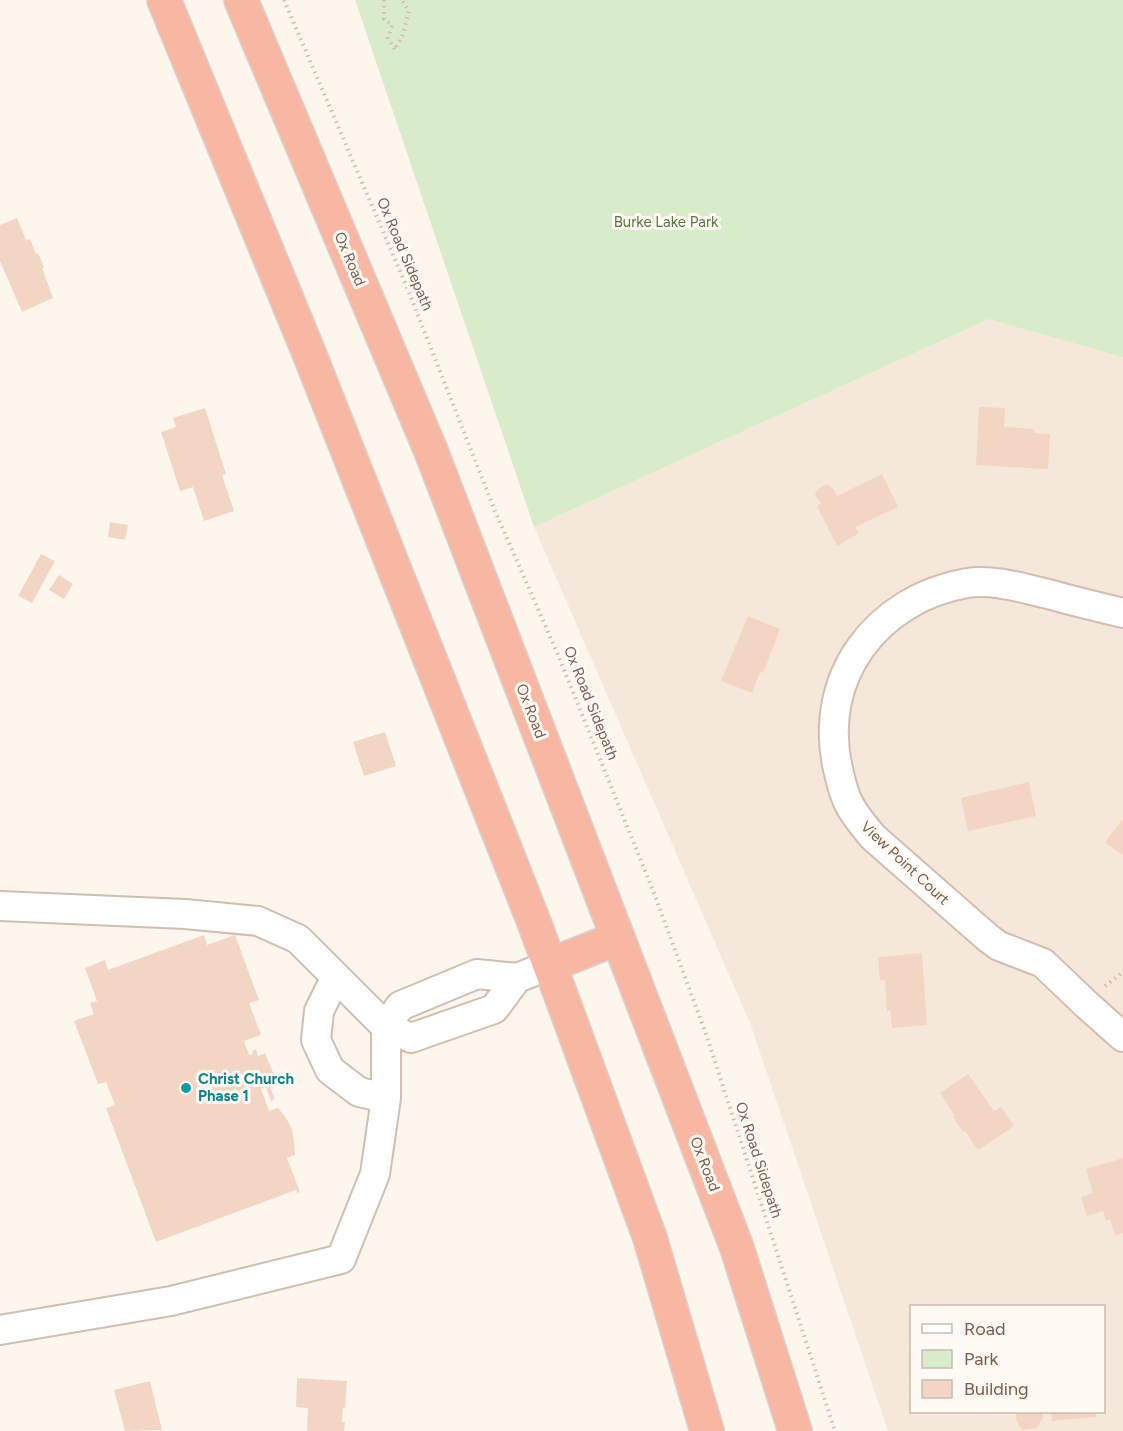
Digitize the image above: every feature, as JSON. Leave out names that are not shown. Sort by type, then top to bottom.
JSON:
[{"type":"highway","points":[[164,0],[309,353],[530,911],[651,1238],[707,1431]]},
{"type":"highway","name":"Ox Road","points":[[241,0],[431,451],[737,1248],[795,1431]]},
{"type":"highway","points":[[550,965],[618,938]]},
{"type":"street","name":"View Point Court","points":[[1123,613],[1010,585],[986,582],[969,583],[926,595],[888,617],[858,650],[844,678],[836,703],[834,750],[842,788],[849,804],[873,837],[988,938],[999,946],[1043,963],[1123,1036]]},
{"type":"street","points":[[0,906],[184,914],[258,921],[298,939],[386,1027],[411,1038],[494,1009],[517,978]]},
{"type":"street","points":[[0,1330],[171,1301],[341,1258],[375,1174],[386,1098],[386,1027],[400,1006],[477,974],[517,978],[550,965]]},
{"type":"street","points":[[336,977],[319,1011],[316,1040],[330,1070],[359,1092],[386,1098]]},
{"type":"path","name":"Ox Road Sidepath","points":[[284,0],[408,290],[495,512],[556,650],[654,893],[706,1034],[835,1431]]},
{"type":"path","points":[[384,0],[384,19],[392,25],[388,38],[394,50],[409,11],[402,0]]},
{"type":"shaded area","points":[[1123,258],[1123,1431],[888,1431],[750,1023],[534,527]]},
{"type":"green space","name":"Burke Lake Park","points":[[355,0],[1123,0],[1123,357],[989,319],[534,527]]},
{"type":"building","points":[[17,218],[26,240],[30,239],[36,254],[38,253],[53,298],[22,312],[0,261],[0,225]]},
{"type":"building","points":[[979,407],[1005,408],[1004,427],[1034,429],[1034,433],[1050,434],[1048,469],[976,465]]},
{"type":"building","points":[[205,408],[226,474],[222,475],[234,511],[204,521],[193,487],[180,491],[161,432],[176,427],[173,418]]},
{"type":"building","points":[[882,474],[898,507],[855,527],[859,533],[837,546],[817,506],[821,503],[815,495],[818,489],[827,484],[832,487],[837,496]]},
{"type":"building","points":[[110,522],[128,525],[125,540],[108,537]]},
{"type":"building","points":[[41,554],[55,561],[32,603],[18,596]]},
{"type":"building","points":[[59,575],[73,584],[64,599],[49,590]]},
{"type":"building","points":[[748,616],[780,629],[763,673],[760,672],[752,693],[721,681]]},
{"type":"building","points":[[385,732],[396,766],[364,776],[353,742]]},
{"type":"building","points":[[1029,782],[1036,816],[968,831],[961,798]]},
{"type":"building","points":[[1123,819],[1123,856],[1105,842]]},
{"type":"building","name":"Christ Church Phase 1","points":[[204,935],[207,945],[235,935],[259,1000],[249,1003],[261,1035],[244,1041],[249,1055],[253,1054],[252,1051],[256,1049],[258,1056],[265,1053],[276,1080],[268,1083],[275,1099],[271,1101],[266,1087],[261,1089],[269,1111],[278,1108],[292,1129],[295,1155],[287,1158],[300,1192],[296,1190],[156,1242],[106,1108],[115,1105],[106,1082],[98,1084],[74,1021],[94,1014],[90,1003],[97,1001],[85,968],[105,960],[108,970]]},
{"type":"building","points":[[922,953],[927,1025],[892,1028],[890,1010],[887,1011],[885,980],[880,980],[878,957]]},
{"type":"building","points":[[968,1074],[994,1111],[1001,1107],[1014,1126],[978,1150],[953,1117],[955,1116],[940,1093]]},
{"type":"building","points":[[1123,1158],[1123,1233],[1115,1236],[1110,1219],[1106,1221],[1103,1211],[1087,1216],[1081,1197],[1093,1193],[1086,1169]]},
{"type":"building","points":[[297,1378],[347,1381],[342,1422],[345,1422],[344,1431],[307,1431],[308,1408],[296,1407]]},
{"type":"building","points":[[150,1381],[162,1430],[125,1431],[114,1390]]},
{"type":"building","points":[[1016,1413],[1043,1413],[1043,1418],[1037,1428],[1022,1430],[1016,1420]]},
{"type":"building","points":[[1051,1413],[1095,1413],[1096,1417],[1052,1421]]},
{"type":"place","name":"Christ Church Phase 1","points":[[186,1088]]}]
